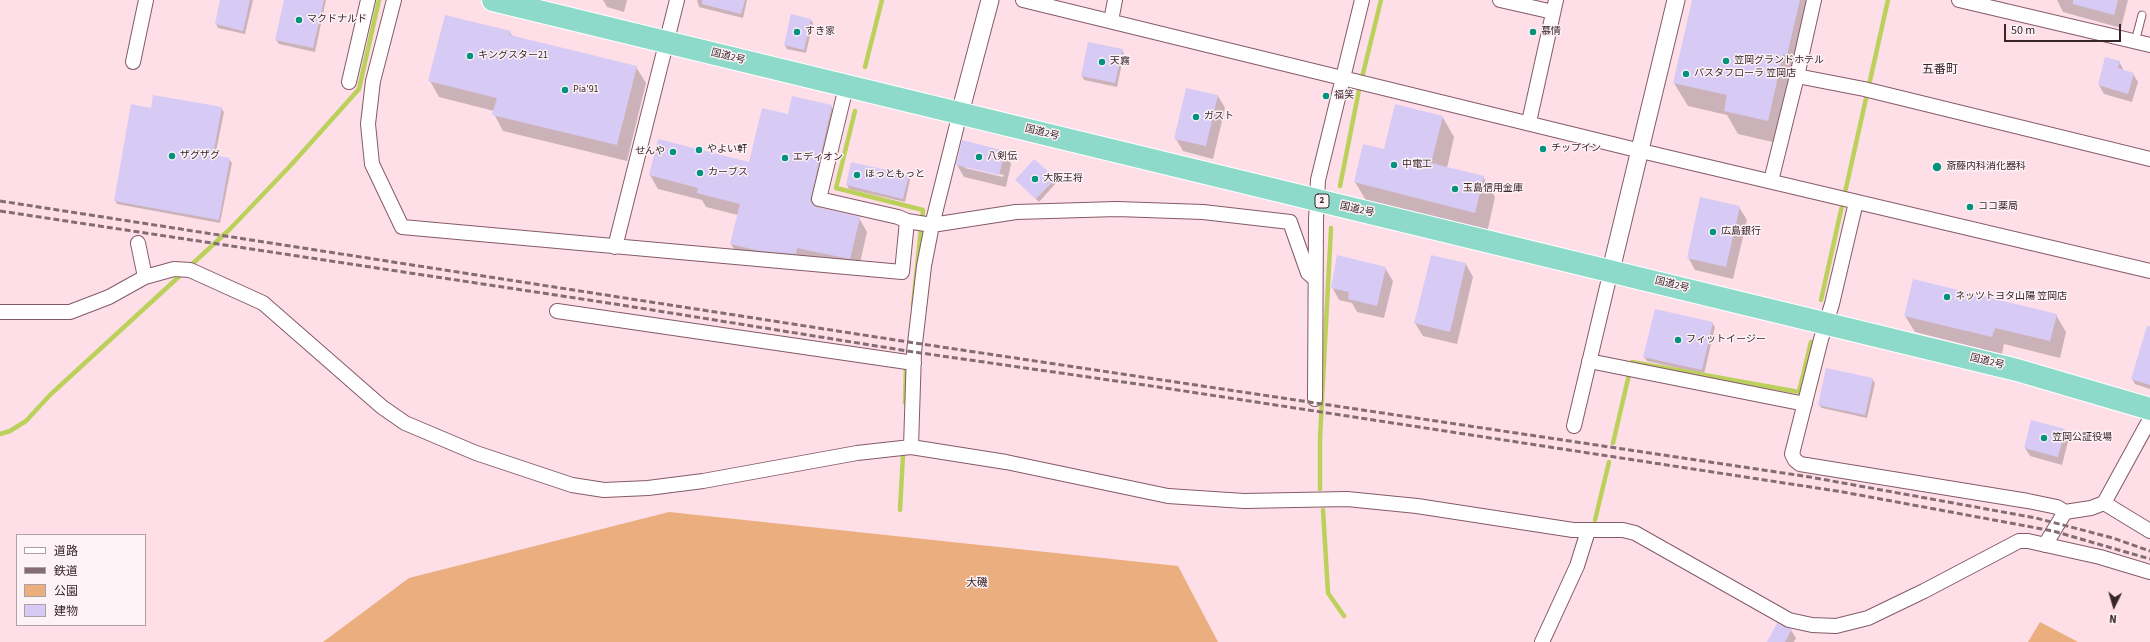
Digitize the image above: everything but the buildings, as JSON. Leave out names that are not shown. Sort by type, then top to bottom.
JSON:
[{"type":"highway","name":"国道2号","points":[[493,0],[846,87],[960,113],[1611,270],[2017,370],[2150,409]]},
{"type":"street","points":[[133,62],[146,0]]},
{"type":"street","points":[[349,82],[368,0]]},
{"type":"street","points":[[394,0],[373,80],[368,124],[372,164],[402,227],[902,272],[960,113],[990,0]]},
{"type":"street","points":[[615,247],[677,0]]},
{"type":"street","points":[[1023,0],[1529,122],[1641,151],[2150,271]]},
{"type":"street","points":[[1111,21],[1115,0]]},
{"type":"street","points":[[1315,399],[1316,200],[1318,180],[1346,78],[1362,0]]},
{"type":"street","points":[[1500,0],[1555,6],[1529,122]]},
{"type":"street","points":[[1574,426],[1676,0]]},
{"type":"street","points":[[1771,181],[1814,0]]},
{"type":"street","points":[[1959,0],[2150,45]]},
{"type":"street","points":[[1797,76],[1869,90],[2150,159]]},
{"type":"street","points":[[846,87],[819,199],[920,223],[1016,212],[1117,209],[1203,212],[1290,222],[1308,273],[1315,279]]},
{"type":"street","points":[[1847,200],[1826,323],[1792,454],[1800,464],[2028,501],[2057,507],[2065,512],[2091,508],[2104,503],[2150,419]]},
{"type":"street","points":[[911,447],[908,362],[924,266],[920,223]]},
{"type":"street","points":[[138,243],[146,277]]},
{"type":"street","points":[[0,312],[70,312],[109,297],[146,277],[185,270],[262,303],[382,407],[405,423],[476,453],[572,485],[604,490],[648,488],[703,481],[857,453],[911,447],[1006,462],[1168,496],[1244,502],[1347,499],[1417,506],[1588,531],[1615,529],[1635,533],[1789,620],[1812,625],[1836,626],[1868,618],[2019,541],[2028,541],[2100,557],[2150,572]]},
{"type":"street","points":[[557,311],[908,362]]},
{"type":"street","points":[[1589,362],[1804,404]]},
{"type":"street","points":[[2104,503],[2150,531]]},
{"type":"street","points":[[2045,545],[2065,512]]},
{"type":"street","points":[[1542,642],[1577,566],[1588,531]]},
{"type":"lane","points":[[2135,42],[2142,15]]},
{"type":"green space","points":[[669,512],[1178,566],[1218,642],[323,642],[409,578]]},
{"type":"green space","points":[[2040,622],[2078,642],[2028,642]]},
{"type":"waterway","points":[[189,267],[229,230],[291,165],[359,89],[379,0]]},
{"type":"waterway","points":[[865,67],[882,0]]},
{"type":"waterway","points":[[1340,186],[1359,90],[1381,0]]},
{"type":"waterway","points":[[1821,300],[1888,0]]},
{"type":"waterway","points":[[855,111],[836,188],[923,210],[913,305]]},
{"type":"waterway","points":[[1320,489],[1320,438],[1331,228]]},
{"type":"waterway","points":[[0,434],[10,431],[26,421],[50,395],[184,272]]},
{"type":"waterway","points":[[1613,443],[1632,362],[1799,392],[1811,342]]},
{"type":"waterway","points":[[905,403],[906,363]]},
{"type":"waterway","points":[[900,510],[903,455]]},
{"type":"waterway","points":[[1595,520],[1609,462]]},
{"type":"waterway","points":[[1323,510],[1328,593],[1344,616]]},
{"type":"railway","points":[[0,201],[915,343],[1810,477],[2036,518],[2113,538],[2150,551]]},
{"type":"railway","points":[[0,211],[615,304],[914,352],[1158,387],[1843,492],[2053,531],[2150,559]]},
{"type":"place","name":"マクドナルド","points":[[299,20]]},
{"type":"place","name":"すき家","points":[[797,32]]},
{"type":"place","name":"慕情","points":[[1533,32]]},
{"type":"place","name":"キングスター21","points":[[470,56]]},
{"type":"place","name":"笠岡グランドホテル","points":[[1726,61]]},
{"type":"place","name":"天霧","points":[[1102,62]]},
{"type":"place","name":"パスタフローラ 笠岡店","points":[[1686,74]]},
{"type":"place","name":"Pia'91","points":[[565,90]]},
{"type":"place","name":"福笑","points":[[1326,96]]},
{"type":"place","name":"ガスト","points":[[1196,117]]},
{"type":"place","name":"チップイン","points":[[1543,149]]},
{"type":"place","name":"やよい軒","points":[[699,150]]},
{"type":"place","name":"せんや","points":[[673,152]]},
{"type":"place","name":"ザグザグ","points":[[172,156]]},
{"type":"place","name":"八剣伝","points":[[979,157]]},
{"type":"place","name":"エディオン","points":[[785,158]]},
{"type":"place","name":"中電工","points":[[1394,165]]},
{"type":"place","name":"斎藤内科消化器科","points":[[1937,167]]},
{"type":"place","name":"カーブス","points":[[700,173]]},
{"type":"place","name":"ほっともっと","points":[[857,175]]},
{"type":"place","name":"大阪王将","points":[[1035,179]]},
{"type":"place","name":"玉島信用金庫","points":[[1455,189]]},
{"type":"place","name":"ココ薬局","points":[[1970,207]]},
{"type":"place","name":"広島銀行","points":[[1713,232]]},
{"type":"place","name":"ネッツトヨタ山陽 笠岡店","points":[[1947,297]]},
{"type":"place","name":"フィットイージー","points":[[1678,340]]},
{"type":"place","name":"笠岡公証役場","points":[[2044,438]]},
{"type":"district","name":"五番町","points":[[1940,70]]},
{"type":"district","name":"大磯","points":[[977,584]]}]
